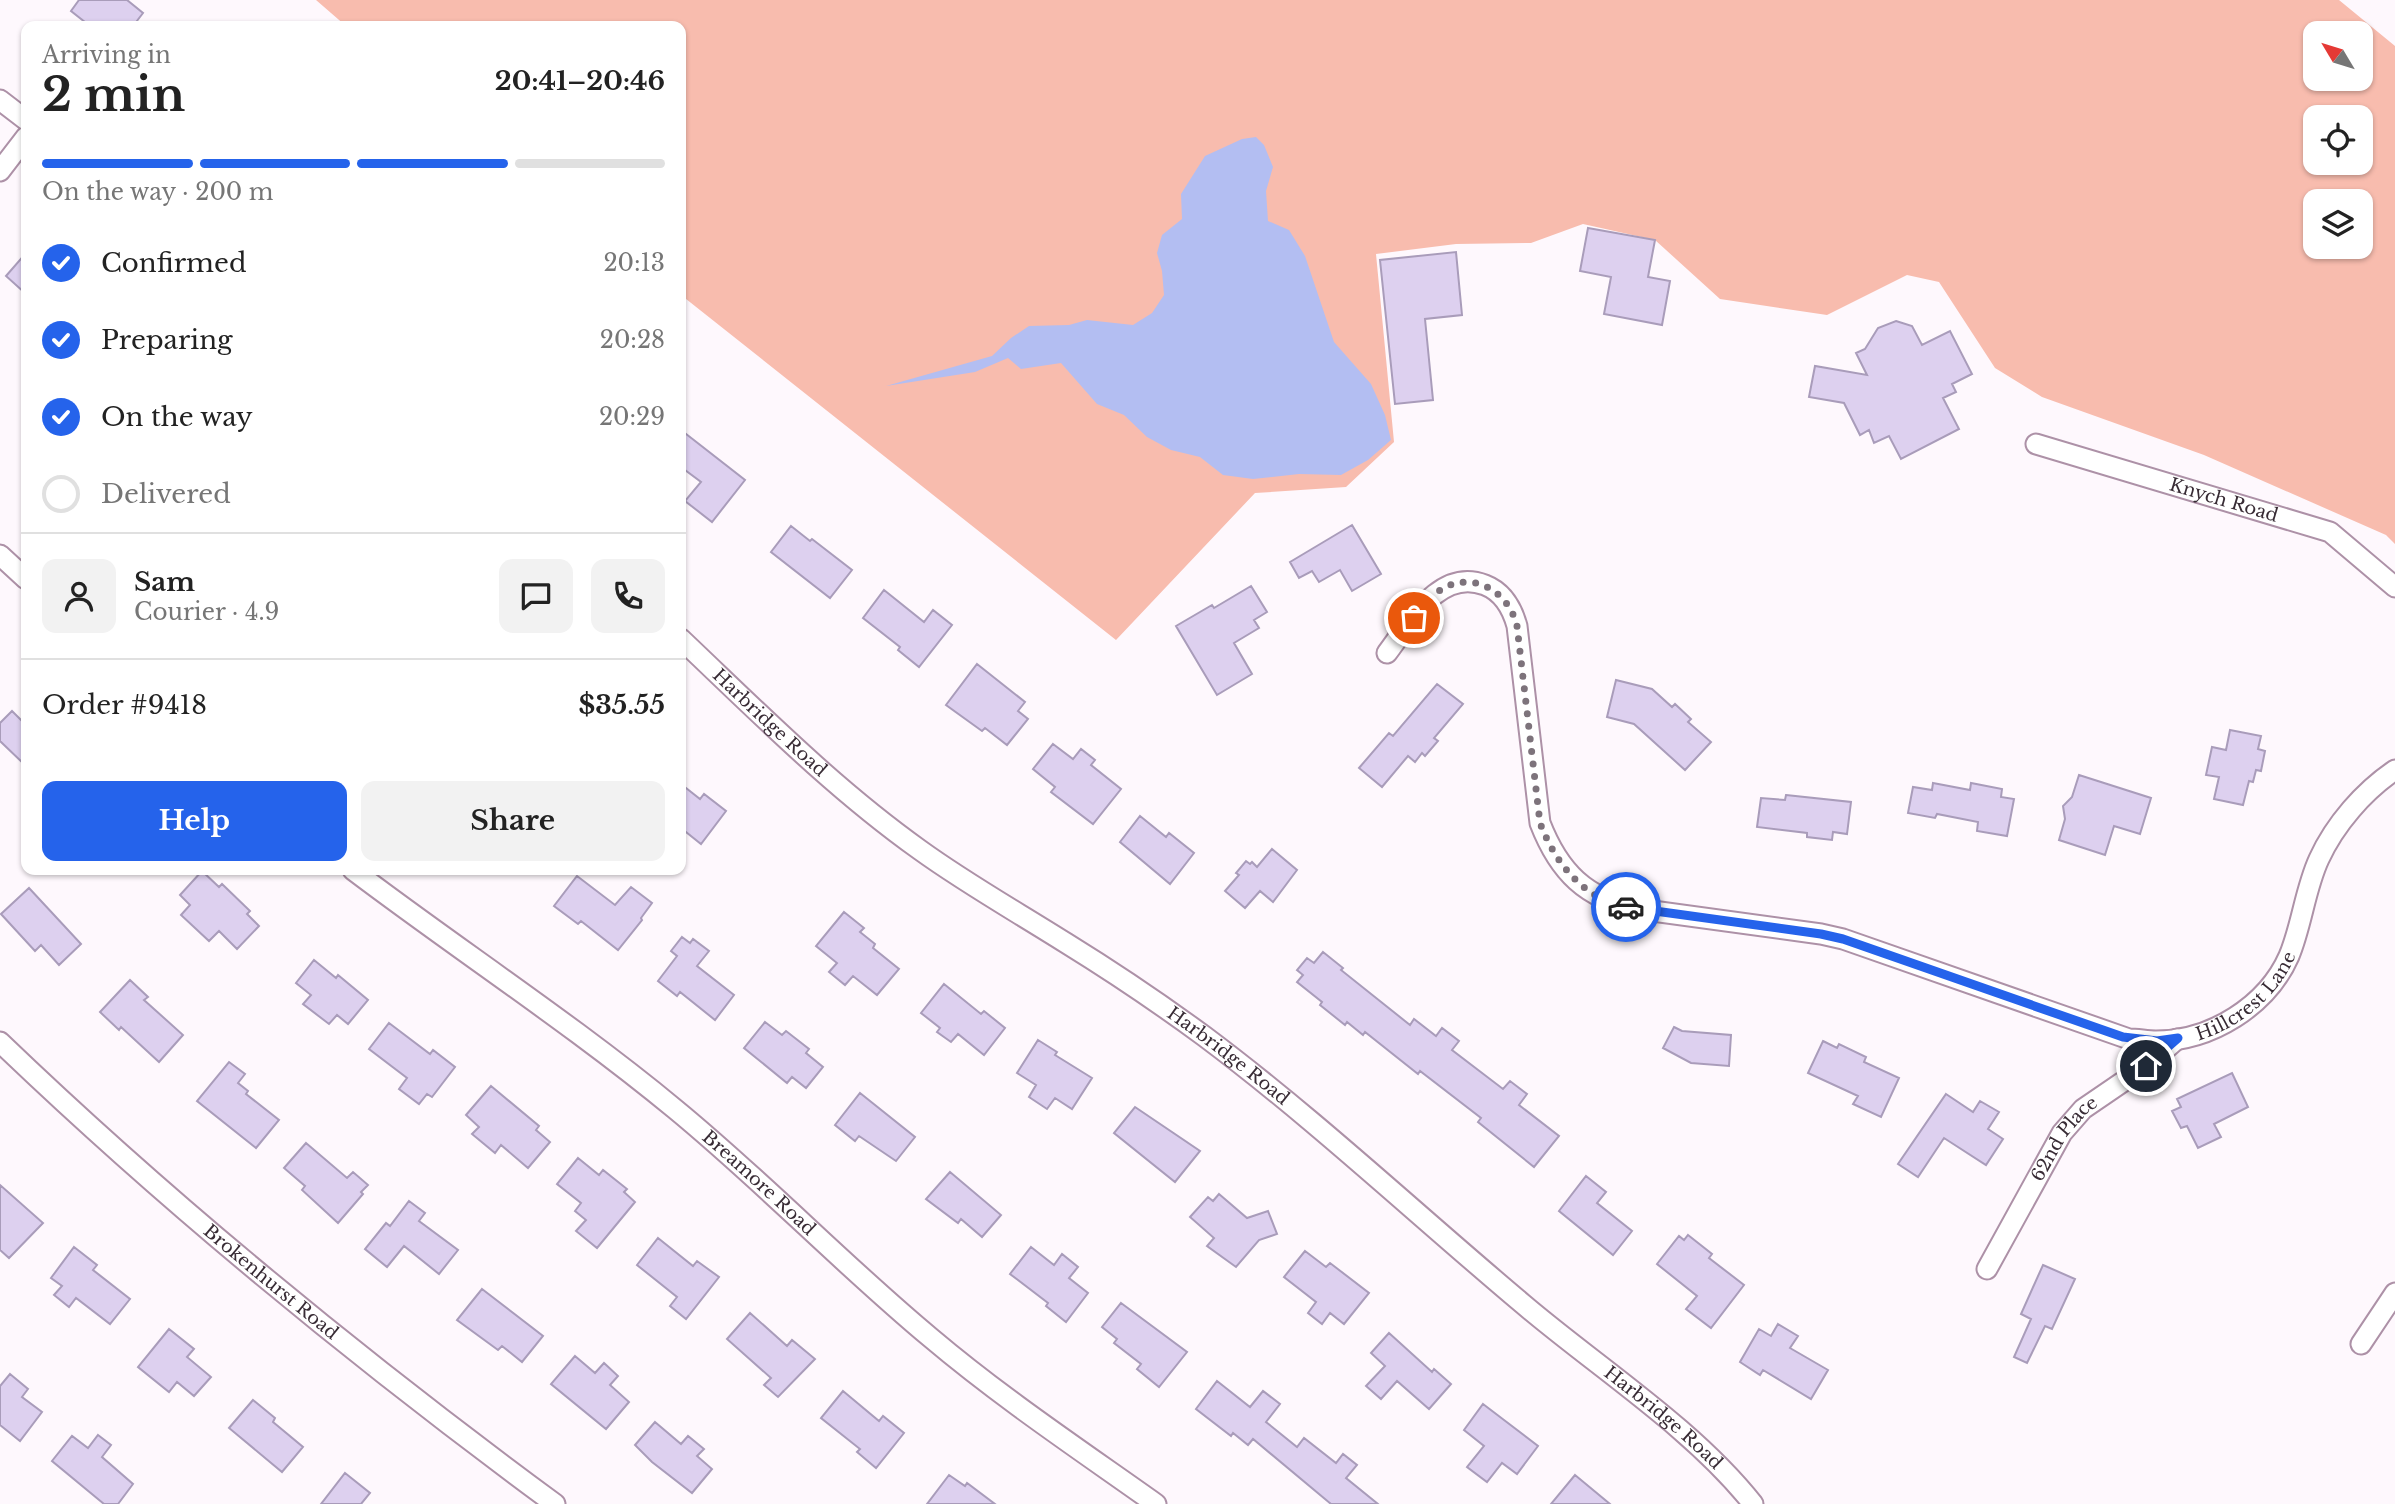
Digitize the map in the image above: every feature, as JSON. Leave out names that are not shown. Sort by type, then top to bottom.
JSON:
[{"type":"street","points":[[0,100],[21,116]]},
{"type":"street","points":[[0,171],[21,144]]},
{"type":"street","name":"Knych Road","points":[[2036,444],[2330,532],[2395,587]]},
{"type":"street","points":[[0,555],[21,574]]},
{"type":"street","name":"Hillcrest Lane","points":[[1387,653],[1428,600],[1443,588],[1470,581],[1490,587],[1504,598],[1517,626],[1540,823],[1551,851],[1563,867],[1584,887],[1601,898],[1638,909],[1843,939],[2123,1037],[2157,1041],[2201,1034],[2215,1028],[2236,1017],[2262,994],[2280,972],[2288,956],[2317,865],[2334,832],[2358,802],[2395,770]]},
{"type":"street","name":"Harbridge Road","points":[[686,644],[831,781],[879,820],[940,864],[1142,992],[1272,1089],[1536,1316],[1704,1452],[1753,1504]]},
{"type":"street","name":"Breamore Road","points":[[360,875],[663,1099],[725,1151],[944,1350],[998,1392],[1156,1504]]},
{"type":"street","name":"62nd Place","points":[[1987,1269],[2069,1124],[2082,1109],[2146,1066],[2178,1038]]},
{"type":"street","name":"Brokenhurst Road","points":[[0,1042],[145,1176],[259,1275],[412,1397],[555,1504]]},
{"type":"street","points":[[2361,1344],[2395,1293]]},
{"type":"shaded area","points":[[316,0],[2339,0],[2365,21],[2303,21],[2303,91],[2373,91],[2373,28],[2395,46],[2395,544],[2386,535],[2204,455],[2042,397],[1995,368],[1939,282],[1907,275],[1827,315],[1720,299],[1655,240],[1583,224],[1531,243],[1456,244],[1376,254],[1394,442],[1346,487],[1255,493],[1116,640],[686,299],[686,21],[340,21]]},
{"type":"water","points":[[1256,137],[1264,145],[1273,167],[1266,191],[1268,221],[1289,230],[1305,256],[1334,342],[1371,384],[1385,415],[1391,440],[1368,460],[1341,475],[1299,474],[1253,479],[1223,475],[1200,457],[1171,450],[1147,437],[1124,415],[1097,404],[1061,363],[1021,369],[1008,358],[975,372],[886,386],[992,356],[1029,326],[1069,325],[1087,320],[1133,325],[1152,313],[1164,295],[1157,253],[1162,235],[1182,219],[1181,194],[1205,156],[1242,139]]},
{"type":"building","points":[[79,0],[127,0],[143,13],[137,21],[84,21],[71,11]]},
{"type":"building","points":[[1588,228],[1655,240],[1648,277],[1670,281],[1662,325],[1604,314],[1611,277],[1580,271]]},
{"type":"building","points":[[1456,252],[1462,315],[1425,319],[1433,400],[1395,404],[1380,260]]},
{"type":"building","points":[[21,259],[21,290],[6,276]]},
{"type":"building","points":[[1896,321],[1912,326],[1922,345],[1950,331],[1972,374],[1952,384],[1956,392],[1943,398],[1959,429],[1901,459],[1889,436],[1874,443],[1869,430],[1860,435],[1844,403],[1809,397],[1815,366],[1867,375],[1856,353],[1865,349],[1878,328]]},
{"type":"building","points":[[686,434],[745,480],[712,522],[686,502],[701,482],[686,471]]},
{"type":"building","points":[[1352,525],[1381,574],[1352,591],[1340,570],[1319,582],[1312,571],[1299,578],[1290,562]]},
{"type":"building","points":[[791,526],[852,570],[830,598],[771,552]]},
{"type":"building","points":[[1251,586],[1267,612],[1254,620],[1259,628],[1234,643],[1252,674],[1217,695],[1176,626]]},
{"type":"building","points":[[884,590],[924,622],[933,610],[952,625],[919,667],[898,650],[900,647],[863,618]]},
{"type":"building","points":[[977,664],[1025,702],[1018,711],[1028,719],[1007,745],[985,728],[982,731],[946,705]]},
{"type":"building","points":[[1616,680],[1652,689],[1672,707],[1675,704],[1691,719],[1688,722],[1711,742],[1685,770],[1634,724],[1607,717]]},
{"type":"building","points":[[1437,684],[1463,704],[1434,738],[1438,741],[1425,756],[1422,753],[1415,762],[1408,756],[1382,787],[1359,768],[1389,733],[1393,736]]},
{"type":"building","points":[[12,711],[21,720],[21,761],[0,741],[0,723]]},
{"type":"building","points":[[2230,730],[2261,736],[2258,749],[2265,751],[2261,771],[2256,770],[2253,782],[2249,781],[2243,805],[2214,799],[2219,777],[2206,775],[2212,747],[2226,750]]},
{"type":"building","points":[[1053,744],[1073,759],[1081,749],[1095,760],[1091,765],[1121,789],[1093,824],[1051,792],[1055,787],[1033,769]]},
{"type":"building","points":[[2079,775],[2151,798],[2140,834],[2114,826],[2105,855],[2059,840],[2065,819],[2063,806],[2072,797]]},
{"type":"building","points":[[1933,783],[1970,790],[1971,783],[2002,789],[2001,797],[2014,799],[2007,836],[1977,831],[1978,822],[1937,814],[1935,818],[1908,813],[1913,787],[1932,790]]},
{"type":"building","points":[[686,788],[700,799],[704,794],[726,811],[701,844],[686,832]]},
{"type":"building","points":[[1786,795],[1851,802],[1847,834],[1833,832],[1832,840],[1807,837],[1807,833],[1757,827],[1761,798],[1785,800]]},
{"type":"building","points":[[1140,816],[1166,837],[1169,833],[1194,853],[1170,884],[1120,842]]},
{"type":"building","points":[[1272,849],[1297,870],[1273,902],[1260,891],[1245,908],[1225,891],[1239,875],[1236,873],[1246,861],[1257,867]]},
{"type":"building","points":[[198,875],[206,875],[219,887],[222,884],[250,911],[247,914],[259,926],[237,949],[219,931],[209,941],[181,915],[190,905],[180,895]]},
{"type":"building","points":[[577,876],[615,905],[631,887],[652,903],[618,950],[581,921],[578,924],[554,906]]},
{"type":"building","points":[[29,888],[81,944],[59,965],[41,945],[35,951],[1,914]]},
{"type":"building","points":[[844,912],[864,928],[860,932],[875,944],[873,948],[899,969],[877,995],[853,976],[845,985],[829,972],[837,963],[816,946]]},
{"type":"building","points":[[682,937],[690,943],[693,939],[709,951],[697,966],[734,995],[715,1020],[680,992],[677,996],[658,981],[677,956],[671,951]]},
{"type":"building","points":[[1323,952],[1343,968],[1341,970],[1410,1025],[1414,1019],[1436,1036],[1442,1028],[1459,1041],[1452,1050],[1503,1089],[1510,1081],[1527,1094],[1519,1105],[1559,1136],[1534,1167],[1478,1122],[1481,1118],[1420,1071],[1418,1074],[1365,1032],[1363,1035],[1347,1022],[1345,1025],[1297,982],[1303,975],[1297,970],[1307,958],[1314,963]]},
{"type":"building","points":[[314,960],[336,978],[338,975],[368,1000],[348,1024],[337,1015],[329,1024],[303,1004],[311,995],[296,983]]},
{"type":"building","points":[[130,980],[148,997],[144,1000],[183,1035],[159,1062],[121,1027],[119,1030],[100,1012]]},
{"type":"building","points":[[944,984],[981,1014],[984,1011],[1005,1028],[984,1055],[958,1034],[951,1042],[937,1032],[940,1028],[921,1013]]},
{"type":"building","points":[[765,1022],[782,1035],[786,1031],[809,1049],[806,1053],[823,1067],[806,1088],[792,1077],[787,1083],[744,1048]]},
{"type":"building","points":[[389,1023],[430,1054],[433,1050],[455,1067],[432,1097],[427,1094],[419,1104],[399,1089],[407,1078],[369,1049]]},
{"type":"building","points":[[1674,1027],[1682,1031],[1731,1035],[1729,1066],[1691,1063],[1663,1048]]},
{"type":"building","points":[[1038,1040],[1057,1052],[1055,1055],[1092,1078],[1072,1109],[1055,1098],[1047,1109],[1029,1097],[1036,1085],[1017,1073]]},
{"type":"building","points":[[1823,1041],[1837,1048],[1839,1044],[1866,1057],[1864,1062],[1899,1078],[1881,1117],[1853,1104],[1858,1096],[1808,1073]]},
{"type":"building","points":[[229,1062],[245,1074],[238,1083],[248,1091],[246,1094],[279,1120],[256,1148],[197,1101]]},
{"type":"building","points":[[2232,1073],[2248,1107],[2214,1124],[2221,1137],[2198,1148],[2187,1126],[2181,1128],[2172,1111],[2181,1107],[2177,1099]]},
{"type":"building","points":[[491,1086],[539,1126],[536,1130],[550,1142],[528,1168],[501,1145],[495,1153],[472,1134],[479,1127],[466,1115]]},
{"type":"building","points":[[860,1093],[915,1137],[896,1161],[859,1136],[855,1141],[835,1125]]},
{"type":"building","points":[[1946,1094],[1973,1112],[1980,1101],[1999,1112],[1988,1129],[2003,1139],[1986,1165],[1944,1138],[1918,1177],[1898,1164]]},
{"type":"building","points":[[1135,1107],[1200,1151],[1175,1182],[1114,1133]]},
{"type":"building","points":[[306,1143],[347,1178],[353,1172],[368,1185],[338,1223],[302,1190],[305,1186],[284,1168]]},
{"type":"building","points":[[578,1158],[599,1175],[603,1170],[627,1189],[624,1192],[635,1202],[597,1248],[576,1231],[586,1220],[575,1211],[581,1203],[557,1184]]},
{"type":"building","points":[[950,1172],[1001,1215],[982,1237],[961,1219],[958,1223],[926,1199]]},
{"type":"building","points":[[1586,1176],[1606,1192],[1597,1203],[1632,1231],[1613,1255],[1559,1211]]},
{"type":"building","points":[[0,1185],[43,1223],[9,1258],[0,1250]]},
{"type":"building","points":[[1219,1194],[1247,1218],[1268,1211],[1277,1234],[1259,1240],[1236,1267],[1207,1246],[1214,1238],[1190,1217],[1208,1197],[1213,1201]]},
{"type":"building","points":[[409,1201],[425,1213],[419,1221],[458,1250],[439,1274],[404,1246],[387,1267],[365,1249],[386,1223],[390,1226]]},
{"type":"building","points":[[1688,1235],[1712,1254],[1709,1258],[1744,1285],[1711,1328],[1686,1309],[1697,1296],[1657,1264],[1679,1236],[1684,1240]]},
{"type":"building","points":[[658,1238],[693,1266],[697,1261],[719,1277],[686,1319],[670,1306],[677,1297],[637,1265]]},
{"type":"building","points":[[74,1247],[97,1265],[93,1270],[130,1299],[110,1324],[76,1298],[69,1307],[54,1295],[62,1286],[51,1278]]},
{"type":"building","points":[[1031,1247],[1054,1265],[1062,1254],[1078,1267],[1069,1278],[1088,1293],[1066,1322],[1046,1306],[1048,1303],[1010,1274]]},
{"type":"building","points":[[1305,1251],[1326,1267],[1330,1263],[1369,1293],[1344,1324],[1330,1313],[1322,1324],[1308,1313],[1316,1302],[1284,1277]]},
{"type":"building","points":[[2043,1265],[2075,1279],[2052,1329],[2045,1326],[2027,1363],[2014,1357],[2031,1319],[2021,1314]]},
{"type":"building","points":[[482,1289],[543,1336],[522,1362],[502,1346],[498,1350],[457,1320]]},
{"type":"building","points":[[1121,1303],[1187,1352],[1159,1387],[1137,1369],[1141,1364],[1114,1343],[1117,1339],[1102,1327]]},
{"type":"building","points":[[750,1313],[787,1346],[792,1340],[815,1359],[778,1397],[764,1385],[771,1378],[727,1339]]},
{"type":"building","points":[[1778,1324],[1798,1336],[1790,1348],[1828,1370],[1811,1399],[1763,1370],[1760,1375],[1740,1362],[1759,1329],[1771,1336]]},
{"type":"building","points":[[169,1329],[194,1349],[187,1357],[211,1377],[194,1396],[177,1382],[169,1392],[138,1367]]},
{"type":"building","points":[[1389,1333],[1432,1372],[1434,1369],[1451,1384],[1429,1409],[1397,1381],[1381,1399],[1366,1386],[1385,1366],[1371,1353]]},
{"type":"building","points":[[575,1356],[595,1373],[604,1363],[618,1376],[610,1385],[629,1402],[606,1429],[551,1384]]},
{"type":"building","points":[[10,1374],[28,1389],[22,1397],[42,1412],[20,1441],[0,1425],[0,1386]]},
{"type":"building","points":[[1217,1381],[1250,1407],[1263,1391],[1280,1404],[1266,1422],[1297,1447],[1304,1438],[1336,1463],[1343,1454],[1357,1465],[1346,1478],[1378,1504],[1331,1504],[1253,1439],[1248,1445],[1233,1433],[1231,1436],[1196,1409]]},
{"type":"building","points":[[843,1391],[879,1421],[883,1416],[904,1433],[876,1468],[857,1452],[860,1449],[821,1418]]},
{"type":"building","points":[[253,1400],[275,1418],[273,1422],[303,1447],[282,1472],[229,1428]]},
{"type":"building","points":[[1483,1404],[1538,1446],[1517,1474],[1502,1463],[1487,1482],[1467,1467],[1484,1446],[1464,1430]]},
{"type":"building","points":[[655,1422],[681,1444],[688,1436],[704,1449],[697,1456],[712,1469],[692,1493],[635,1445]]},
{"type":"building","points":[[98,1435],[111,1445],[102,1457],[133,1484],[118,1504],[104,1504],[52,1461],[72,1436],[88,1448]]},
{"type":"building","points":[[345,1473],[370,1493],[361,1504],[321,1504]]},
{"type":"building","points":[[949,1475],[965,1486],[967,1483],[995,1504],[927,1504]]},
{"type":"building","points":[[1575,1475],[1610,1504],[1551,1504]]},
{"type":"way so far","points":[[1414,618],[1435,593],[1452,584],[1470,581],[1481,583],[1504,598],[1517,626],[1537,814],[1551,851],[1569,874],[1584,887],[1601,898],[1626,907]]},
{"type":"route","points":[[1626,907],[1843,939],[2129,1039],[2157,1041],[2178,1038],[2146,1066]]}]
